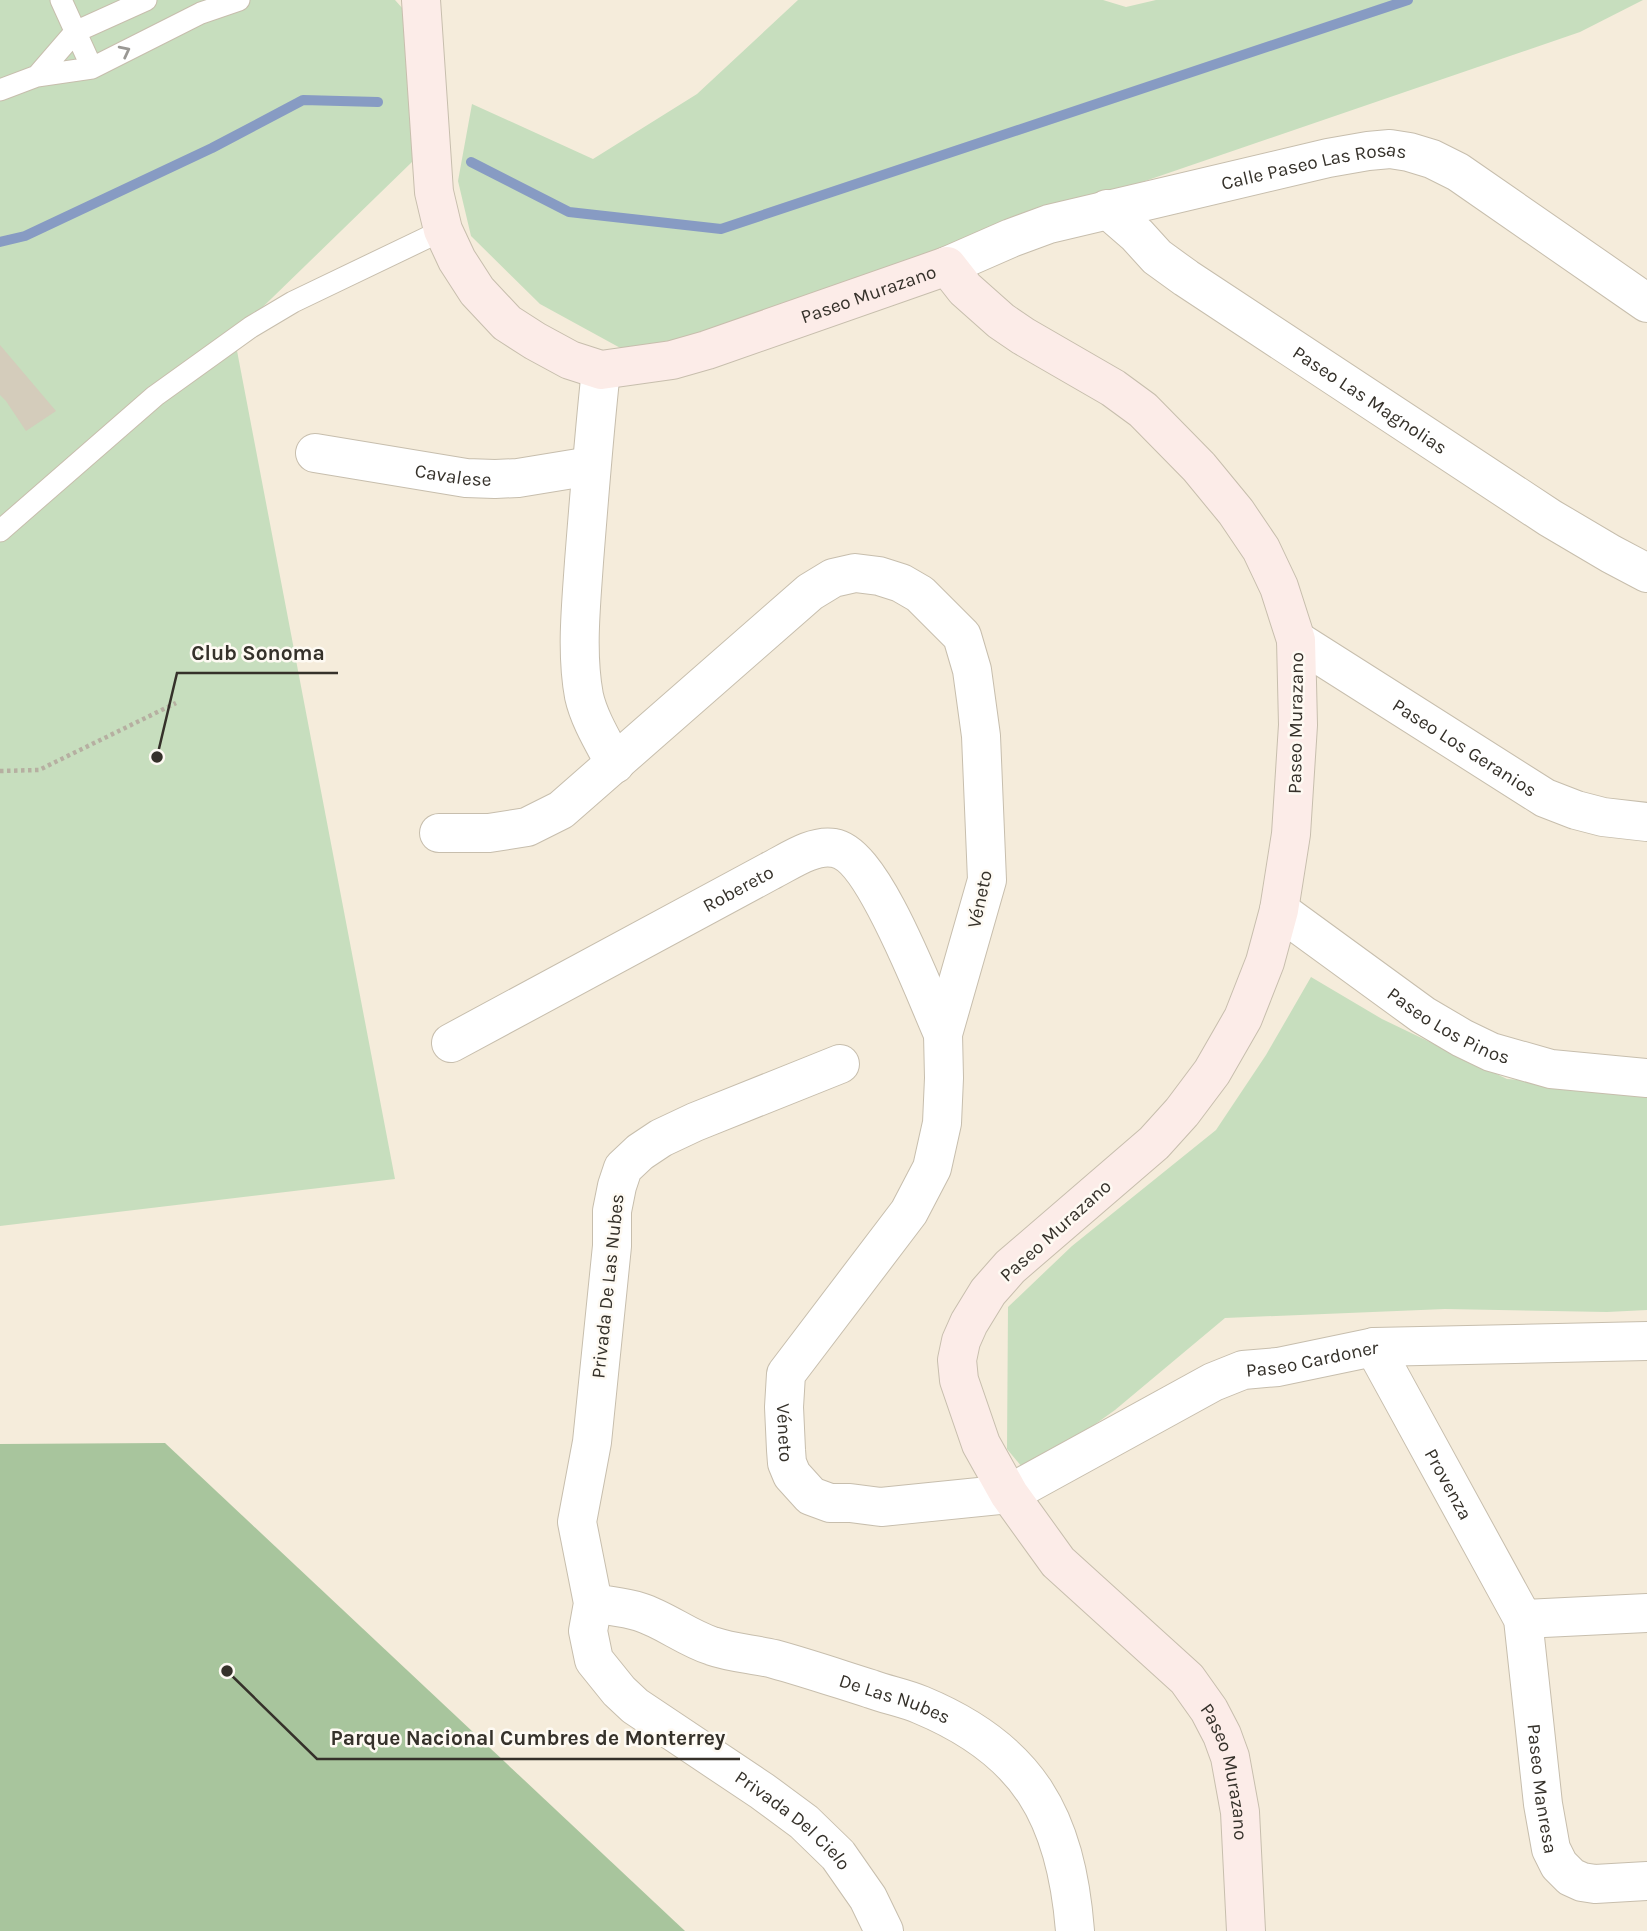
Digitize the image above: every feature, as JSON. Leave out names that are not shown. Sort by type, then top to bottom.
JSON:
[{"type":"street","name":"Paseo Murazano","points":[[421,0],[434,192],[443,230],[457,260],[477,291],[507,323],[569,360],[601,370],[663,362],[707,350],[947,266],[965,289],[1001,321],[1113,388],[1143,410],[1199,467],[1236,512],[1261,549],[1279,587],[1296,640],[1298,725],[1291,834],[1279,910],[1265,962],[1243,1018],[1212,1072],[1154,1143],[1010,1267],[988,1292],[969,1323],[957,1360],[959,1380],[981,1444],[1009,1494],[1058,1562],[1186,1679],[1209,1710],[1222,1735],[1235,1777],[1240,1812],[1246,1931]]},
{"type":"street","name":"Calle Paseo Las Rosas","points":[[947,266],[1011,237],[1049,224],[1328,158],[1390,149],[1432,159],[1458,172],[1647,303]]},
{"type":"street","name":"Paseo Las Magnolias","points":[[1107,209],[1157,257],[1186,278],[1550,518],[1647,573]]},
{"type":"street","points":[[601,370],[582,595],[581,668],[585,699],[615,764]]},
{"type":"street","name":"Cavalese","points":[[315,453],[466,478],[495,480],[591,466]]},
{"type":"street","name":"Véneto","points":[[439,833],[489,833],[527,827],[561,810],[810,592],[833,579],[855,573],[879,576],[901,583],[920,594],[962,636],[972,670],[981,736],[987,880],[943,1034],[942,1123],[932,1168],[909,1212],[786,1374],[785,1431],[787,1463],[792,1475],[811,1496],[830,1503],[881,1507],[1009,1494]]},
{"type":"street","name":"Paseo Los Geranios","points":[[1296,640],[1545,798],[1594,815],[1647,822]]},
{"type":"street","name":"Robereto","points":[[451,1043],[770,871],[808,853],[831,847],[850,855],[873,884],[943,1034]]},
{"type":"street","name":"Paseo Los Pinos","points":[[1279,910],[1423,1014],[1491,1052],[1551,1069],[1647,1079]]},
{"type":"street","name":"Privada De Las Nubes","points":[[593,1603],[577,1522],[592,1442],[612,1246],[612,1210],[623,1168],[661,1138],[840,1064]]},
{"type":"street","name":"Paseo Cardoner","points":[[1009,1494],[1213,1382],[1243,1370],[1279,1367],[1374,1347],[1647,1341]]},
{"type":"street","name":"Provenza","points":[[1374,1347],[1523,1619]]},
{"type":"street","name":"Privada Del Cielo","points":[[593,1603],[588,1631],[594,1660],[618,1691],[676,1735],[804,1822],[838,1855],[868,1898],[884,1931]]},
{"type":"street","name":"De Las Nubes","points":[[593,1603],[640,1612],[712,1646],[774,1659],[920,1704],[992,1744],[1023,1773],[1045,1808],[1064,1853],[1075,1931]]},
{"type":"street","points":[[1523,1619],[1647,1613]]},
{"type":"street","name":"Paseo Manresa","points":[[1523,1619],[1543,1804],[1551,1849],[1559,1865],[1571,1877],[1582,1882],[1595,1884],[1647,1881]]},
{"type":"lane","points":[[61,0],[92,68]]},
{"type":"lane","points":[[37,76],[75,32],[146,0]]},
{"type":"lane","points":[[0,90],[37,76],[92,68],[201,13],[239,0]]},
{"type":"lane","points":[[0,531],[155,396],[251,327],[293,302],[443,230]]},
{"type":"path","points":[[0,771],[39,770],[176,703]]},
{"type":"green space","points":[[0,0],[395,0],[428,37],[413,161],[234,335],[395,1179],[0,1226]]},
{"type":"green space","points":[[798,0],[1103,0],[1126,7],[1156,0],[1643,0],[1580,32],[635,356],[540,304],[471,236],[458,181],[472,104],[593,159],[697,94]]},
{"type":"green space","points":[[1311,977],[1382,1019],[1507,1079],[1647,1089],[1647,1310],[1607,1312],[1445,1309],[1225,1318],[1115,1410],[1027,1473],[1007,1449],[1008,1307],[1072,1246],[1216,1130],[1266,1055]]},
{"type":"green space","points":[[165,1443],[685,1931],[0,1931],[0,1444]]},
{"type":"building","points":[[0,345],[56,411],[26,431],[0,395]]},
{"type":"waterway","points":[[471,162],[569,212],[721,229],[1408,0]]},
{"type":"waterway","points":[[0,242],[25,236],[212,148],[303,100],[378,102]]},
{"type":"place","name":"Club Sonoma","points":[[157,757]]},
{"type":"place","name":"Parque Nacional Cumbres de Monterrey","points":[[227,1671]]}]
